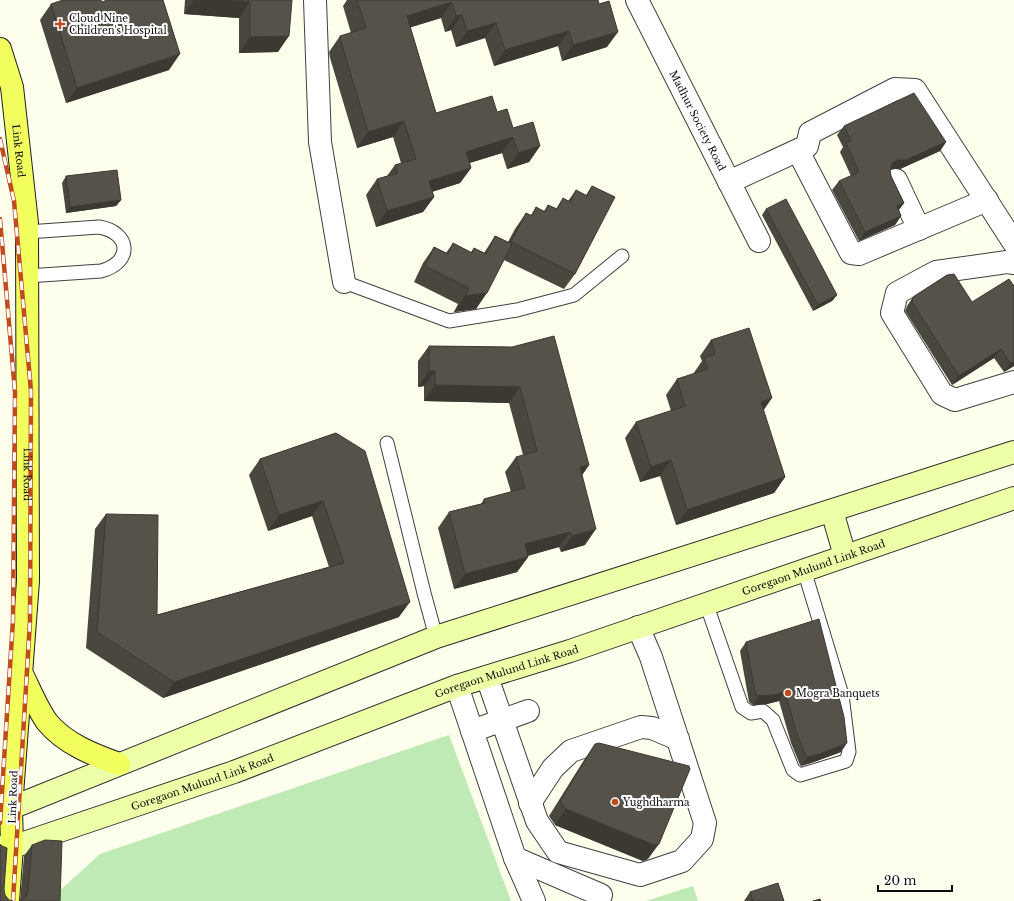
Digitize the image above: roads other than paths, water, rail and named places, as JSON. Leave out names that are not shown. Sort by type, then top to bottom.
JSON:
[{"type":"main road","name":"Link Road","points":[[0,49],[12,87],[27,232],[28,581],[21,672],[5,807],[8,901]]},
{"type":"main road","points":[[5,807],[119,764],[436,637],[1014,452]]},
{"type":"main road","name":"Goregaon Mulund Link Road","points":[[6,847],[234,772],[472,681],[638,627],[1014,498]]},
{"type":"main road","points":[[832,510],[845,556]]},
{"type":"main road","points":[[21,672],[48,722],[70,742],[94,755],[119,764]]},
{"type":"street","points":[[315,0],[320,142],[344,282]]},
{"type":"street","name":"Madhur Society Road","points":[[637,0],[759,241]]},
{"type":"street","points":[[729,182],[807,146],[810,132],[895,89],[915,90],[1014,243]]},
{"type":"street","points":[[798,151],[851,253],[859,254],[987,200]]},
{"type":"street","points":[[896,180],[919,229]]},
{"type":"street","points":[[1014,263],[1007,262],[936,272],[897,293],[892,313],[942,394],[955,400],[1014,382]]},
{"type":"street","points":[[472,681],[488,725],[523,797],[536,820],[558,852],[640,875],[682,861],[702,839],[705,823],[651,657],[638,627]]},
{"type":"street","points":[[472,681],[488,725],[516,858],[534,901]]},
{"type":"street","points":[[488,725],[528,711]]},
{"type":"street","points":[[523,797],[570,750],[641,727],[652,728],[678,739]]},
{"type":"street","points":[[516,858],[601,895]]},
{"type":"lane","points":[[27,232],[99,227],[110,229],[118,234],[123,245],[124,255],[121,262],[112,268],[101,271],[27,276]]},
{"type":"lane","points":[[344,282],[449,320],[517,310],[574,295],[622,256]]},
{"type":"lane","points":[[388,443],[436,637]]},
{"type":"lane","points":[[706,604],[742,707],[751,713],[763,711],[773,720],[793,770],[800,775],[846,761],[849,752],[842,695],[804,570]]},
{"type":"railway","points":[[0,139],[14,201],[31,391],[30,621],[13,901]]},
{"type":"railway","points":[[0,219],[15,392],[13,620],[0,823]]},
{"type":"place","name":"Cloud Nine Children's Hospital","points":[[60,24]]},
{"type":"place","name":"Mogra Banquets","points":[[788,693]]},
{"type":"place","name":"Yughdharma","points":[[615,802]]}]
